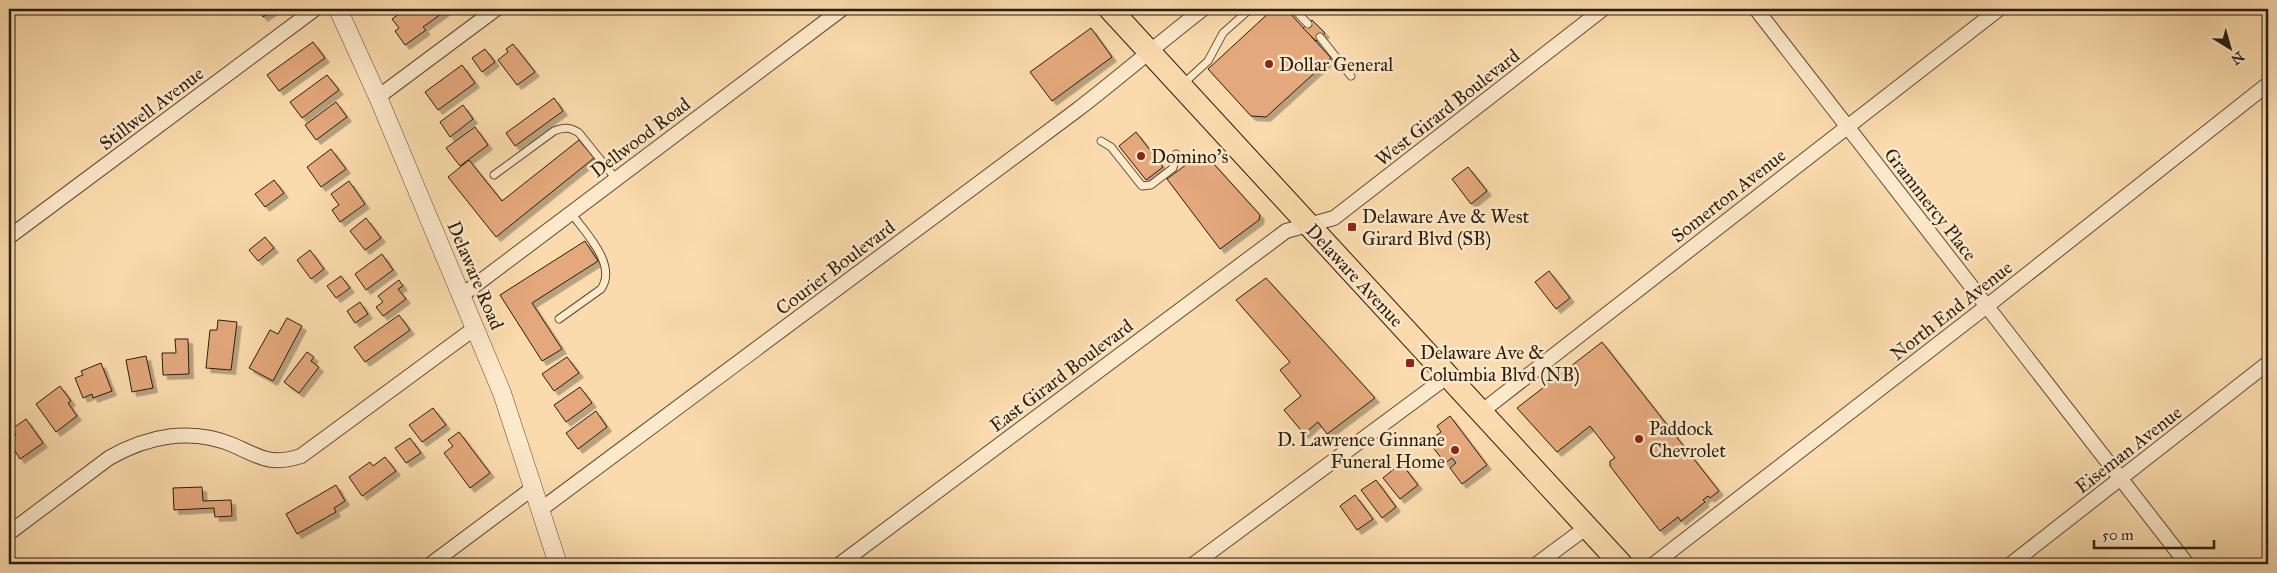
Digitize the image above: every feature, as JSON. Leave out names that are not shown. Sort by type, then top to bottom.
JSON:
[{"type":"main road","name":"Delaware Avenue","points":[[1110,9],[1621,564]]},
{"type":"street","name":"Stillwell Avenue","points":[[9,238],[315,9]]},
{"type":"street","name":"Delaware Road","points":[[338,9],[378,97],[502,392],[558,564]]},
{"type":"street","points":[[378,97],[496,9]]},
{"type":"street","name":"Dellwood Road","points":[[461,296],[842,9]]},
{"type":"street","name":"Courier Boulevard","points":[[540,510],[1077,110],[1203,9]]},
{"type":"street","name":"West Girard Boulevard","points":[[1309,225],[1334,218],[1603,9]]},
{"type":"street","name":"Grammercy Place","points":[[1756,9],[2187,564]]},
{"type":"street","name":"Somerton Avenue","points":[[1481,412],[1999,9]]},
{"type":"street","name":"North End Avenue","points":[[1654,564],[1987,306],[2268,84]]},
{"type":"street","name":"East Girard Boulevard","points":[[840,564],[1266,245],[1286,232],[1309,225]]},
{"type":"street","points":[[9,533],[109,458],[125,449],[147,441],[169,436],[190,435],[225,443],[270,461],[286,461],[301,456],[475,328]]},
{"type":"street","name":"Eiseman Avenue","points":[[2011,564],[2268,363]]},
{"type":"street","points":[[1194,564],[1448,376]]},
{"type":"street","points":[[431,564],[533,488]]},
{"type":"street","points":[[1537,564],[1587,527]]},
{"type":"lane","points":[[1181,86],[1208,60],[1223,33],[1250,9]]},
{"type":"lane","points":[[1294,9],[1308,24]]},
{"type":"lane","points":[[1320,37],[1351,76]]},
{"type":"lane","points":[[494,175],[554,131],[563,127],[579,133],[616,179]]},
{"type":"lane","points":[[1101,141],[1111,147],[1142,186],[1150,185],[1173,168],[1176,154]]},
{"type":"lane","points":[[559,319],[601,289],[606,283],[604,263],[571,213]]},
{"type":"building","points":[[257,9],[275,9],[263,17]]},
{"type":"building","points":[[406,9],[448,9],[423,27],[426,30],[405,45],[395,31],[399,28],[392,19]]},
{"type":"building","name":"Dollar General","points":[[1273,9],[1286,9],[1331,58],[1266,117],[1251,116],[1208,69]]},
{"type":"building","points":[[1312,20],[1325,33],[1316,41],[1303,28]]},
{"type":"building","points":[[1091,28],[1112,57],[1052,101],[1030,72]]},
{"type":"building","points":[[313,42],[325,58],[279,91],[267,75]]},
{"type":"building","points":[[513,44],[535,72],[517,85],[498,60],[508,52],[506,49]]},
{"type":"building","points":[[485,49],[495,62],[482,72],[472,58]]},
{"type":"building","points":[[462,65],[475,83],[438,110],[425,92]]},
{"type":"building","points":[[327,75],[339,90],[302,118],[290,102]]},
{"type":"building","points":[[554,98],[563,111],[515,146],[506,133]]},
{"type":"building","points":[[336,102],[347,117],[316,140],[305,125]]},
{"type":"building","points":[[463,105],[473,119],[450,137],[440,122]]},
{"type":"building","points":[[475,127],[488,145],[460,166],[446,148]]},
{"type":"building","name":"Domino's","points":[[1136,132],[1163,167],[1146,180],[1119,146]]},
{"type":"building","points":[[579,140],[594,158],[496,237],[448,177],[469,160],[502,201]]},
{"type":"building","points":[[331,149],[346,169],[321,187],[307,167]]},
{"type":"building","points":[[1203,152],[1260,215],[1259,220],[1220,249],[1167,179]]},
{"type":"building","points":[[1468,167],[1487,191],[1471,204],[1452,179]]},
{"type":"building","points":[[274,180],[284,193],[265,207],[255,194]]},
{"type":"building","points":[[349,181],[365,204],[340,222],[332,210],[339,205],[331,194]]},
{"type":"building","points":[[366,218],[381,238],[365,250],[350,231]]},
{"type":"building","points":[[265,237],[274,248],[258,261],[249,250]]},
{"type":"building","points":[[585,241],[598,261],[532,303],[562,349],[542,361],[500,295]]},
{"type":"building","points":[[310,250],[324,269],[311,279],[297,260]]},
{"type":"building","points":[[382,254],[393,270],[366,290],[355,274]]},
{"type":"building","points":[[1549,271],[1570,298],[1556,309],[1535,282]]},
{"type":"building","points":[[341,276],[350,288],[336,298],[327,286]]},
{"type":"building","points":[[1266,278],[1375,398],[1327,434],[1318,422],[1304,434],[1284,410],[1301,396],[1280,370],[1290,362],[1236,300]]},
{"type":"building","points":[[399,280],[403,286],[398,289],[406,299],[383,316],[376,307],[383,302],[378,296]]},
{"type":"building","points":[[360,302],[368,314],[355,323],[347,311]]},
{"type":"building","points":[[399,315],[410,330],[365,362],[354,347]]},
{"type":"building","points":[[287,318],[302,326],[273,381],[249,368],[270,330],[278,334]]},
{"type":"building","points":[[218,320],[237,322],[231,370],[206,368],[210,330],[217,330]]},
{"type":"building","points":[[175,339],[188,339],[189,374],[163,375],[162,353],[176,353]]},
{"type":"building","name":"Paddock Chevrolet","points":[[1602,342],[1719,491],[1710,498],[1708,496],[1703,500],[1705,502],[1681,521],[1678,517],[1660,531],[1610,466],[1610,461],[1615,458],[1590,426],[1557,452],[1517,408]]},
{"type":"building","points":[[307,352],[314,357],[311,361],[319,367],[299,393],[284,382]]},
{"type":"building","points":[[146,356],[153,388],[132,392],[126,360]]},
{"type":"building","points":[[567,357],[579,373],[554,391],[542,374]]},
{"type":"building","points":[[101,363],[112,391],[93,398],[92,394],[83,398],[75,378],[83,375],[81,371]]},
{"type":"building","points":[[60,386],[71,401],[68,403],[77,416],[56,432],[36,404]]},
{"type":"building","points":[[580,387],[592,403],[566,422],[554,405]]},
{"type":"building","points":[[433,408],[446,425],[422,442],[409,425]]},
{"type":"building","points":[[596,411],[607,427],[578,449],[566,433]]},
{"type":"building","name":"D. Lawrence Ginnane Funeral Home","points":[[1450,416],[1487,465],[1462,484],[1450,468],[1456,463],[1452,458],[1445,463],[1428,441],[1441,432],[1437,426]]},
{"type":"building","points":[[26,419],[43,443],[20,459],[9,441],[16,435],[12,429]]},
{"type":"building","points":[[459,432],[490,473],[470,488],[444,453],[453,446],[448,440]]},
{"type":"building","points":[[410,438],[421,453],[406,463],[395,448]]},
{"type":"building","points":[[385,457],[396,471],[362,496],[349,477],[370,462],[373,466]]},
{"type":"building","points":[[1401,463],[1418,485],[1400,499],[1383,478]]},
{"type":"building","points":[[1376,480],[1396,507],[1382,518],[1361,490]]},
{"type":"building","points":[[336,485],[345,501],[334,508],[336,512],[297,534],[286,514]]},
{"type":"building","points":[[202,487],[203,501],[231,500],[232,516],[215,517],[214,508],[174,510],[173,488]]},
{"type":"building","points":[[1355,495],[1373,519],[1357,530],[1340,506]]},
{"type":"place","name":"Dollar General","points":[[1269,64]]},
{"type":"place","name":"Domino's","points":[[1141,156]]},
{"type":"place","name":"Delaware Ave & West Girard Blvd (SB)","points":[[1352,227]]},
{"type":"place","name":"Delaware Ave & Columbia Blvd (NB)","points":[[1410,363]]},
{"type":"place","name":"Paddock Chevrolet","points":[[1639,439]]},
{"type":"place","name":"D. Lawrence Ginnane Funeral Home","points":[[1455,450]]}]
